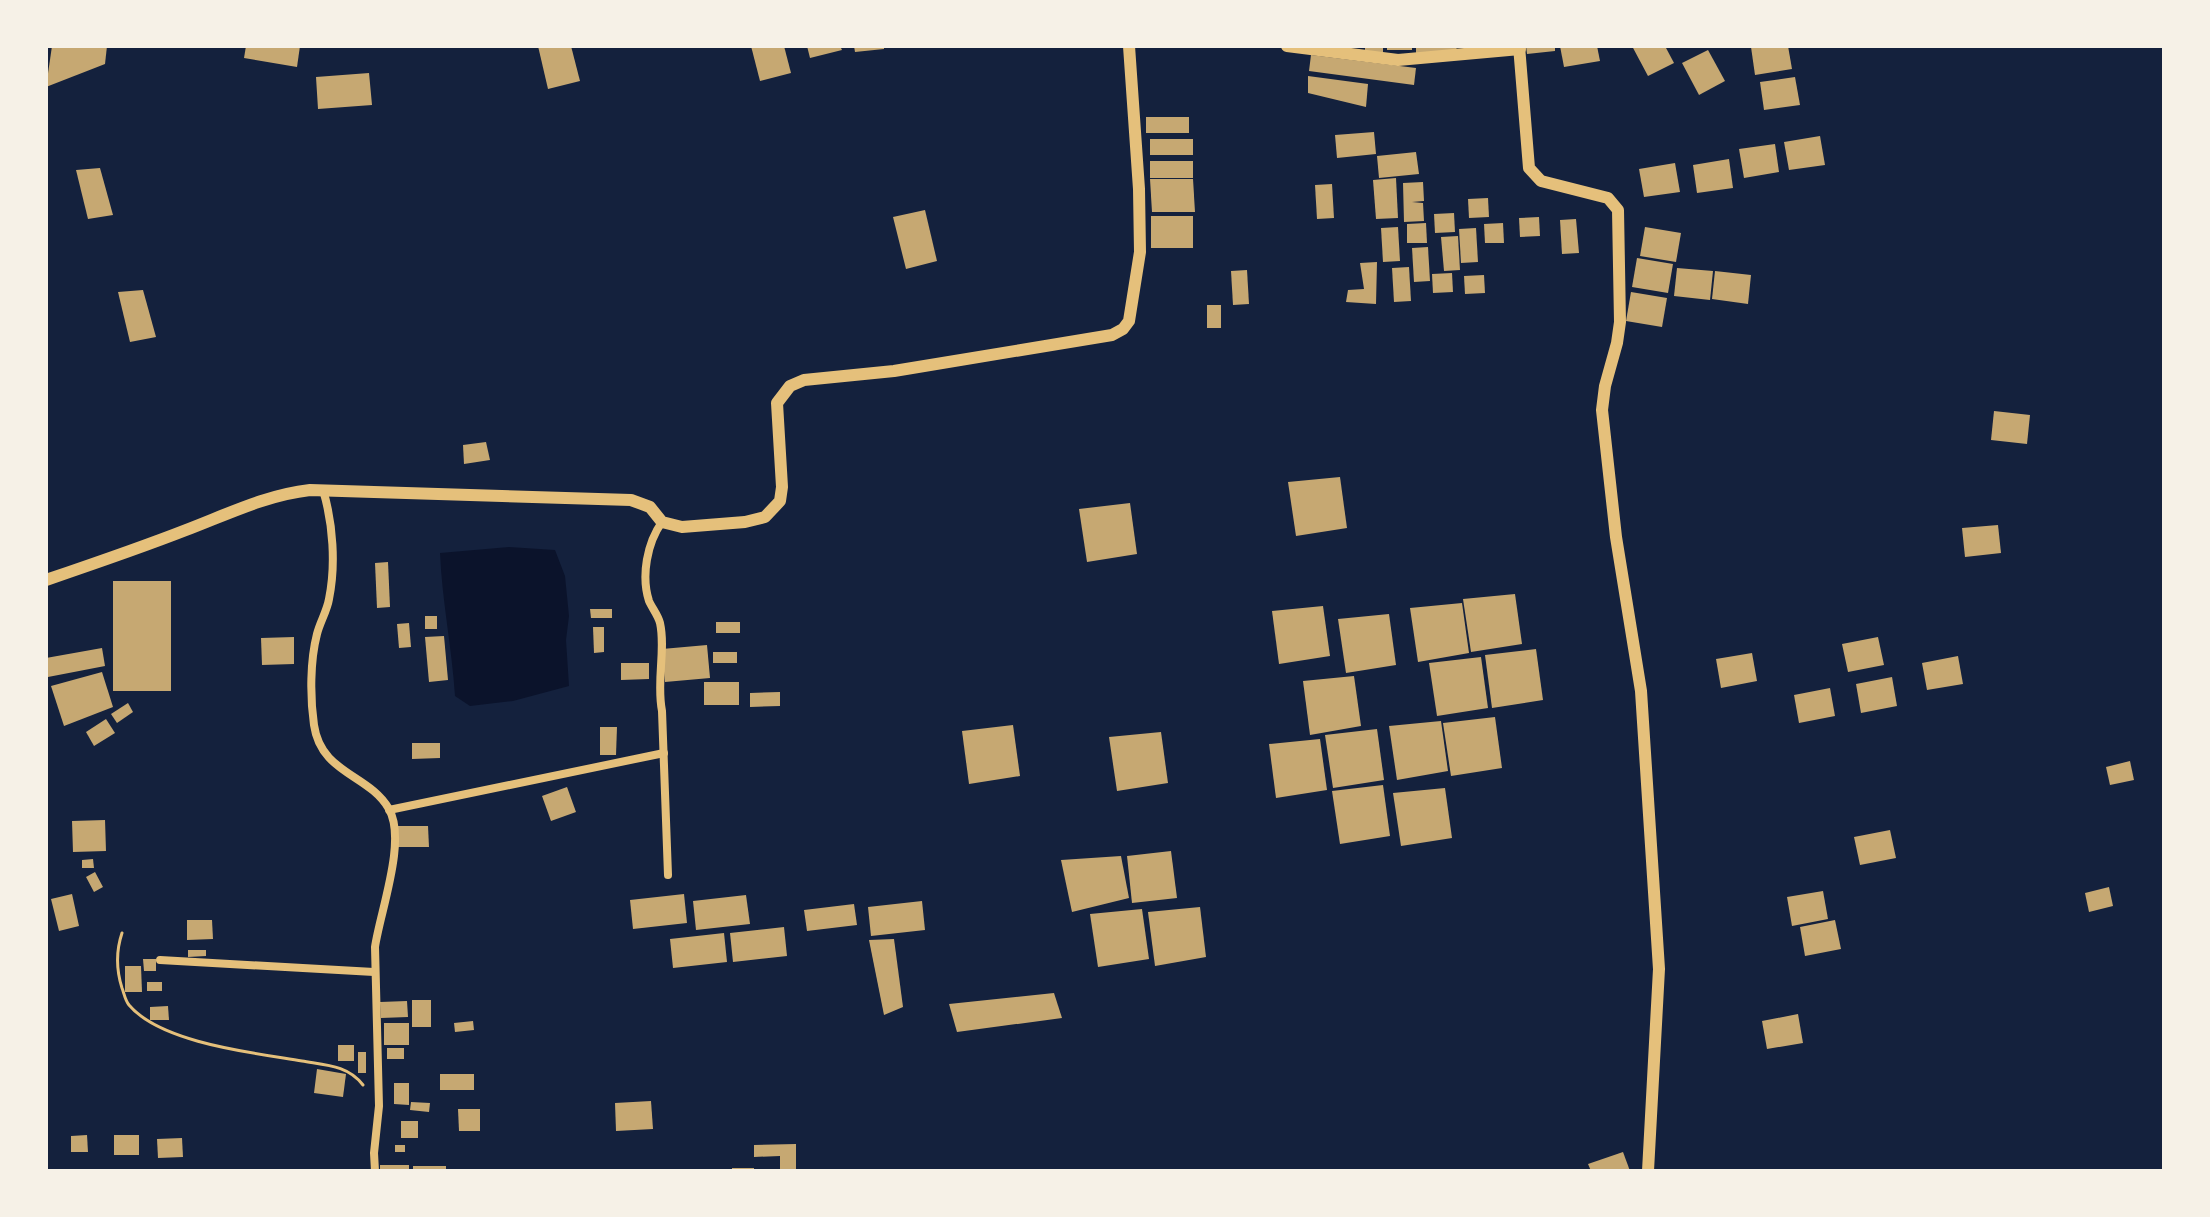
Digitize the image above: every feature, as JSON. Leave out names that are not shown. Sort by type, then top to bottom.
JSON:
[{"type":"street","points":[[46,580],[284,493],[323,490],[631,500],[650,507],[662,522],[682,527],[731,524],[765,517],[780,501],[783,475],[777,403],[790,386],[804,380],[950,363],[1112,335],[1123,329],[1129,321],[1140,252],[1129,46]]},
{"type":"street","points":[[1287,46],[1331,54],[1398,60],[1520,47],[1529,168],[1533,175],[1541,181],[1608,198],[1618,210],[1620,322],[1602,410],[1616,537],[1641,691],[1659,969],[1648,1171]]},
{"type":"street","points":[[323,490],[330,528],[332,570],[329,600],[315,644],[314,726],[329,761],[373,793],[389,810],[395,843],[388,893],[378,921],[374,972],[379,1030],[375,1171]]},
{"type":"street","points":[[662,522],[649,551],[645,576],[649,601],[660,622],[658,690],[662,711],[668,875]]},
{"type":"street","points":[[389,810],[664,753]]},
{"type":"street","points":[[160,960],[374,972]]},
{"type":"path","points":[[122,933],[117,959],[120,982],[127,1003],[152,1024],[196,1041],[332,1065],[359,1080],[379,1106]]},
{"type":"water","points":[[509,547],[555,550],[565,576],[569,616],[566,640],[569,686],[513,701],[470,706],[455,696],[440,553]]},
{"type":"building","points":[[52,46],[107,46],[105,64],[46,87]]},
{"type":"building","points":[[246,46],[300,46],[297,67],[244,58]]},
{"type":"building","points":[[538,46],[571,46],[580,81],[548,89]]},
{"type":"building","points":[[751,46],[784,46],[791,73],[760,81]]},
{"type":"building","points":[[807,46],[840,46],[842,50],[810,58]]},
{"type":"building","points":[[854,46],[884,46],[884,49],[855,52]]},
{"type":"building","points":[[1365,46],[1383,46],[1383,54],[1365,53]]},
{"type":"building","points":[[1387,46],[1412,46],[1412,50],[1387,50]]},
{"type":"building","points":[[1416,46],[1456,46],[1457,51],[1416,54]]},
{"type":"building","points":[[1526,46],[1555,46],[1555,51],[1527,54]]},
{"type":"building","points":[[1560,46],[1597,46],[1600,61],[1564,67]]},
{"type":"building","points":[[1632,46],[1665,46],[1674,63],[1648,76]]},
{"type":"building","points":[[1788,46],[1792,69],[1755,75],[1751,47]]},
{"type":"building","points":[[1708,50],[1725,81],[1699,95],[1682,63]]},
{"type":"building","points":[[1311,55],[1416,68],[1414,85],[1309,71]]},
{"type":"building","points":[[369,73],[372,105],[318,109],[316,77]]},
{"type":"building","points":[[1308,76],[1368,84],[1366,107],[1308,93]]},
{"type":"building","points":[[1795,77],[1800,105],[1764,110],[1760,82]]},
{"type":"building","points":[[1146,117],[1189,117],[1189,133],[1146,133]]},
{"type":"building","points":[[1374,132],[1376,154],[1337,158],[1335,135]]},
{"type":"building","points":[[1820,136],[1825,165],[1789,170],[1784,142]]},
{"type":"building","points":[[1150,139],[1193,139],[1193,155],[1150,155]]},
{"type":"building","points":[[1775,144],[1779,172],[1744,178],[1739,149]]},
{"type":"building","points":[[1416,152],[1419,174],[1379,178],[1377,156]]},
{"type":"building","points":[[1729,159],[1733,188],[1697,193],[1693,165]]},
{"type":"building","points":[[1150,161],[1193,161],[1193,178],[1150,178]]},
{"type":"building","points":[[1675,163],[1680,192],[1644,197],[1639,169]]},
{"type":"building","points":[[100,168],[113,215],[88,219],[76,170]]},
{"type":"building","points":[[1396,178],[1398,218],[1376,219],[1373,180]]},
{"type":"building","points":[[1150,179],[1193,179],[1195,212],[1152,212]]},
{"type":"building","points":[[1423,182],[1424,201],[1412,202],[1423,203],[1424,221],[1404,222],[1403,183]]},
{"type":"building","points":[[1332,184],[1334,218],[1317,219],[1315,185]]},
{"type":"building","points":[[1488,198],[1489,217],[1469,218],[1468,199]]},
{"type":"building","points":[[925,210],[937,261],[906,269],[893,217]]},
{"type":"building","points":[[1454,213],[1455,232],[1435,233],[1434,214]]},
{"type":"building","points":[[1151,216],[1193,216],[1193,248],[1151,248]]},
{"type":"building","points":[[1539,217],[1540,236],[1520,237],[1519,218]]},
{"type":"building","points":[[1576,219],[1579,253],[1562,254],[1560,220]]},
{"type":"building","points":[[1426,223],[1427,243],[1407,243],[1407,224]]},
{"type":"building","points":[[1503,223],[1504,243],[1485,243],[1484,224]]},
{"type":"building","points":[[1398,227],[1400,261],[1383,262],[1381,228]]},
{"type":"building","points":[[1645,227],[1681,233],[1676,262],[1640,256]]},
{"type":"building","points":[[1476,228],[1478,262],[1461,263],[1459,229]]},
{"type":"building","points":[[1458,236],[1460,270],[1444,271],[1441,237]]},
{"type":"building","points":[[1428,247],[1430,281],[1414,282],[1412,248]]},
{"type":"building","points":[[1637,258],[1673,264],[1668,293],[1632,287]]},
{"type":"building","points":[[1377,262],[1376,304],[1346,302],[1348,290],[1364,289],[1360,263]]},
{"type":"building","points":[[1409,267],[1411,301],[1394,302],[1392,268]]},
{"type":"building","points":[[1677,268],[1713,271],[1710,300],[1674,296]]},
{"type":"building","points":[[1247,270],[1249,304],[1233,305],[1231,271]]},
{"type":"building","points":[[1715,271],[1751,275],[1748,304],[1712,299]]},
{"type":"building","points":[[1452,273],[1453,292],[1433,293],[1432,274]]},
{"type":"building","points":[[1484,275],[1485,293],[1465,294],[1464,276]]},
{"type":"building","points":[[143,290],[156,337],[130,342],[118,292]]},
{"type":"building","points":[[1631,292],[1667,298],[1662,327],[1626,321]]},
{"type":"building","points":[[1207,305],[1221,305],[1221,328],[1207,328]]},
{"type":"building","points":[[1994,411],[2030,415],[2027,444],[1991,440]]},
{"type":"building","points":[[486,442],[490,460],[464,464],[463,445]]},
{"type":"building","points":[[1340,477],[1347,528],[1296,536],[1288,482]]},
{"type":"building","points":[[1130,503],[1137,554],[1087,562],[1079,509]]},
{"type":"building","points":[[1998,525],[2001,553],[1965,557],[1962,528]]},
{"type":"building","points":[[388,562],[390,607],[377,608],[375,563]]},
{"type":"building","points":[[113,581],[171,581],[171,691],[113,691]]},
{"type":"building","points":[[1515,594],[1522,644],[1471,652],[1463,599]]},
{"type":"building","points":[[1462,603],[1469,653],[1418,662],[1410,608]]},
{"type":"building","points":[[1323,606],[1330,656],[1279,664],[1272,611]]},
{"type":"building","points":[[590,609],[612,609],[612,618],[591,618]]},
{"type":"building","points":[[1389,614],[1396,665],[1346,673],[1338,619]]},
{"type":"building","points":[[425,616],[437,616],[437,629],[425,629]]},
{"type":"building","points":[[716,622],[740,622],[740,633],[716,633]]},
{"type":"building","points":[[409,623],[411,647],[399,648],[397,624]]},
{"type":"building","points":[[593,627],[604,627],[604,652],[594,653]]},
{"type":"building","points":[[444,636],[448,680],[429,682],[425,637]]},
{"type":"building","points":[[294,637],[294,664],[262,665],[261,638]]},
{"type":"building","points":[[1878,637],[1884,665],[1848,672],[1842,644]]},
{"type":"building","points":[[707,645],[710,678],[665,682],[662,649]]},
{"type":"building","points":[[102,648],[105,666],[48,677],[46,658]]},
{"type":"building","points":[[1536,649],[1543,700],[1492,708],[1485,655]]},
{"type":"building","points":[[713,652],[737,652],[737,663],[713,663]]},
{"type":"building","points":[[1752,653],[1757,681],[1721,688],[1716,659]]},
{"type":"building","points":[[1958,656],[1963,684],[1927,690],[1922,663]]},
{"type":"building","points":[[1481,657],[1488,708],[1437,716],[1429,663]]},
{"type":"building","points":[[621,663],[649,663],[649,679],[621,680]]},
{"type":"building","points":[[102,672],[113,707],[64,726],[51,686]]},
{"type":"building","points":[[1354,676],[1361,726],[1310,735],[1303,681]]},
{"type":"building","points":[[1892,677],[1897,706],[1861,713],[1856,684]]},
{"type":"building","points":[[704,682],[739,682],[739,705],[704,705]]},
{"type":"building","points":[[1830,688],[1835,716],[1799,723],[1794,695]]},
{"type":"building","points":[[780,692],[780,706],[750,707],[750,693]]},
{"type":"building","points":[[128,703],[133,712],[117,723],[111,714]]},
{"type":"building","points":[[1495,717],[1502,768],[1451,776],[1443,723]]},
{"type":"building","points":[[106,719],[115,733],[94,746],[86,732]]},
{"type":"building","points":[[1441,721],[1448,771],[1397,780],[1389,726]]},
{"type":"building","points":[[1013,725],[1020,776],[969,784],[962,731]]},
{"type":"building","points":[[600,727],[617,727],[616,755],[600,755]]},
{"type":"building","points":[[1377,729],[1384,780],[1333,788],[1325,735]]},
{"type":"building","points":[[1161,732],[1168,783],[1117,791],[1109,737]]},
{"type":"building","points":[[1320,739],[1327,790],[1276,798],[1269,744]]},
{"type":"building","points":[[412,743],[440,743],[440,758],[412,759]]},
{"type":"building","points":[[2130,761],[2134,780],[2110,785],[2106,767]]},
{"type":"building","points":[[1383,785],[1390,836],[1340,844],[1332,791]]},
{"type":"building","points":[[567,787],[576,812],[551,821],[542,796]]},
{"type":"building","points":[[1445,788],[1452,838],[1401,846],[1393,793]]},
{"type":"building","points":[[105,820],[106,851],[73,852],[72,821]]},
{"type":"building","points":[[395,826],[428,826],[429,847],[395,847]]},
{"type":"building","points":[[1890,830],[1896,858],[1860,865],[1854,837]]},
{"type":"building","points":[[1171,851],[1177,898],[1132,903],[1127,856]]},
{"type":"building","points":[[1121,856],[1129,898],[1072,912],[1061,860]]},
{"type":"building","points":[[93,859],[94,868],[82,868],[82,860]]},
{"type":"building","points":[[95,872],[103,887],[94,892],[86,877]]},
{"type":"building","points":[[2109,887],[2113,906],[2089,912],[2085,893]]},
{"type":"building","points":[[1823,891],[1828,919],[1792,926],[1787,897]]},
{"type":"building","points":[[72,894],[79,926],[59,931],[51,899]]},
{"type":"building","points":[[684,894],[687,923],[633,929],[630,900]]},
{"type":"building","points":[[746,895],[750,924],[696,930],[693,901]]},
{"type":"building","points":[[922,901],[925,930],[871,936],[868,907]]},
{"type":"building","points":[[854,904],[857,925],[807,931],[804,910]]},
{"type":"building","points":[[1200,907],[1206,957],[1155,966],[1148,912]]},
{"type":"building","points":[[1142,909],[1149,959],[1098,967],[1090,914]]},
{"type":"building","points":[[187,920],[212,920],[213,939],[187,940]]},
{"type":"building","points":[[1835,920],[1841,949],[1805,956],[1800,927]]},
{"type":"building","points":[[784,927],[787,956],[733,962],[730,933]]},
{"type":"building","points":[[724,933],[727,962],[673,968],[670,939]]},
{"type":"building","points":[[894,939],[903,1007],[884,1015],[869,940]]},
{"type":"building","points":[[188,950],[206,950],[206,956],[188,957]]},
{"type":"building","points":[[143,959],[156,959],[156,971],[144,971]]},
{"type":"building","points":[[125,966],[141,966],[142,992],[125,992]]},
{"type":"building","points":[[147,982],[162,982],[162,991],[147,991]]},
{"type":"building","points":[[1054,993],[1062,1018],[957,1032],[949,1004]]},
{"type":"building","points":[[412,1000],[431,1000],[431,1027],[412,1027]]},
{"type":"building","points":[[407,1001],[408,1017],[381,1018],[380,1002]]},
{"type":"building","points":[[168,1006],[169,1020],[150,1020],[150,1007]]},
{"type":"building","points":[[1798,1014],[1803,1043],[1767,1049],[1762,1021]]},
{"type":"building","points":[[473,1021],[474,1030],[455,1032],[454,1023]]},
{"type":"building","points":[[384,1023],[409,1023],[409,1045],[384,1045]]},
{"type":"building","points":[[338,1045],[354,1045],[354,1061],[338,1061]]},
{"type":"building","points":[[387,1048],[404,1048],[404,1059],[387,1059]]},
{"type":"building","points":[[358,1052],[366,1052],[366,1073],[358,1073]]},
{"type":"building","points":[[317,1069],[346,1074],[343,1097],[314,1093]]},
{"type":"building","points":[[440,1074],[474,1074],[474,1090],[440,1090]]},
{"type":"building","points":[[394,1083],[409,1083],[409,1105],[394,1104]]},
{"type":"building","points":[[651,1101],[653,1129],[616,1131],[615,1103]]},
{"type":"building","points":[[411,1102],[430,1103],[429,1112],[410,1110]]},
{"type":"building","points":[[458,1109],[480,1109],[480,1131],[459,1131]]},
{"type":"building","points":[[401,1121],[418,1121],[418,1138],[401,1138]]},
{"type":"building","points":[[87,1135],[88,1152],[71,1152],[71,1136]]},
{"type":"building","points":[[114,1135],[139,1135],[139,1155],[114,1155]]},
{"type":"building","points":[[182,1138],[183,1157],[158,1158],[157,1139]]},
{"type":"building","points":[[796,1144],[796,1171],[780,1171],[780,1156],[754,1157],[754,1145]]},
{"type":"building","points":[[395,1145],[405,1145],[405,1152],[395,1152]]},
{"type":"building","points":[[1623,1152],[1630,1171],[1591,1171],[1588,1164]]},
{"type":"building","points":[[380,1165],[409,1165],[409,1171],[380,1171]]},
{"type":"building","points":[[413,1166],[446,1166],[446,1171],[413,1171]]},
{"type":"building","points":[[732,1168],[754,1168],[754,1171],[732,1171]]}]
